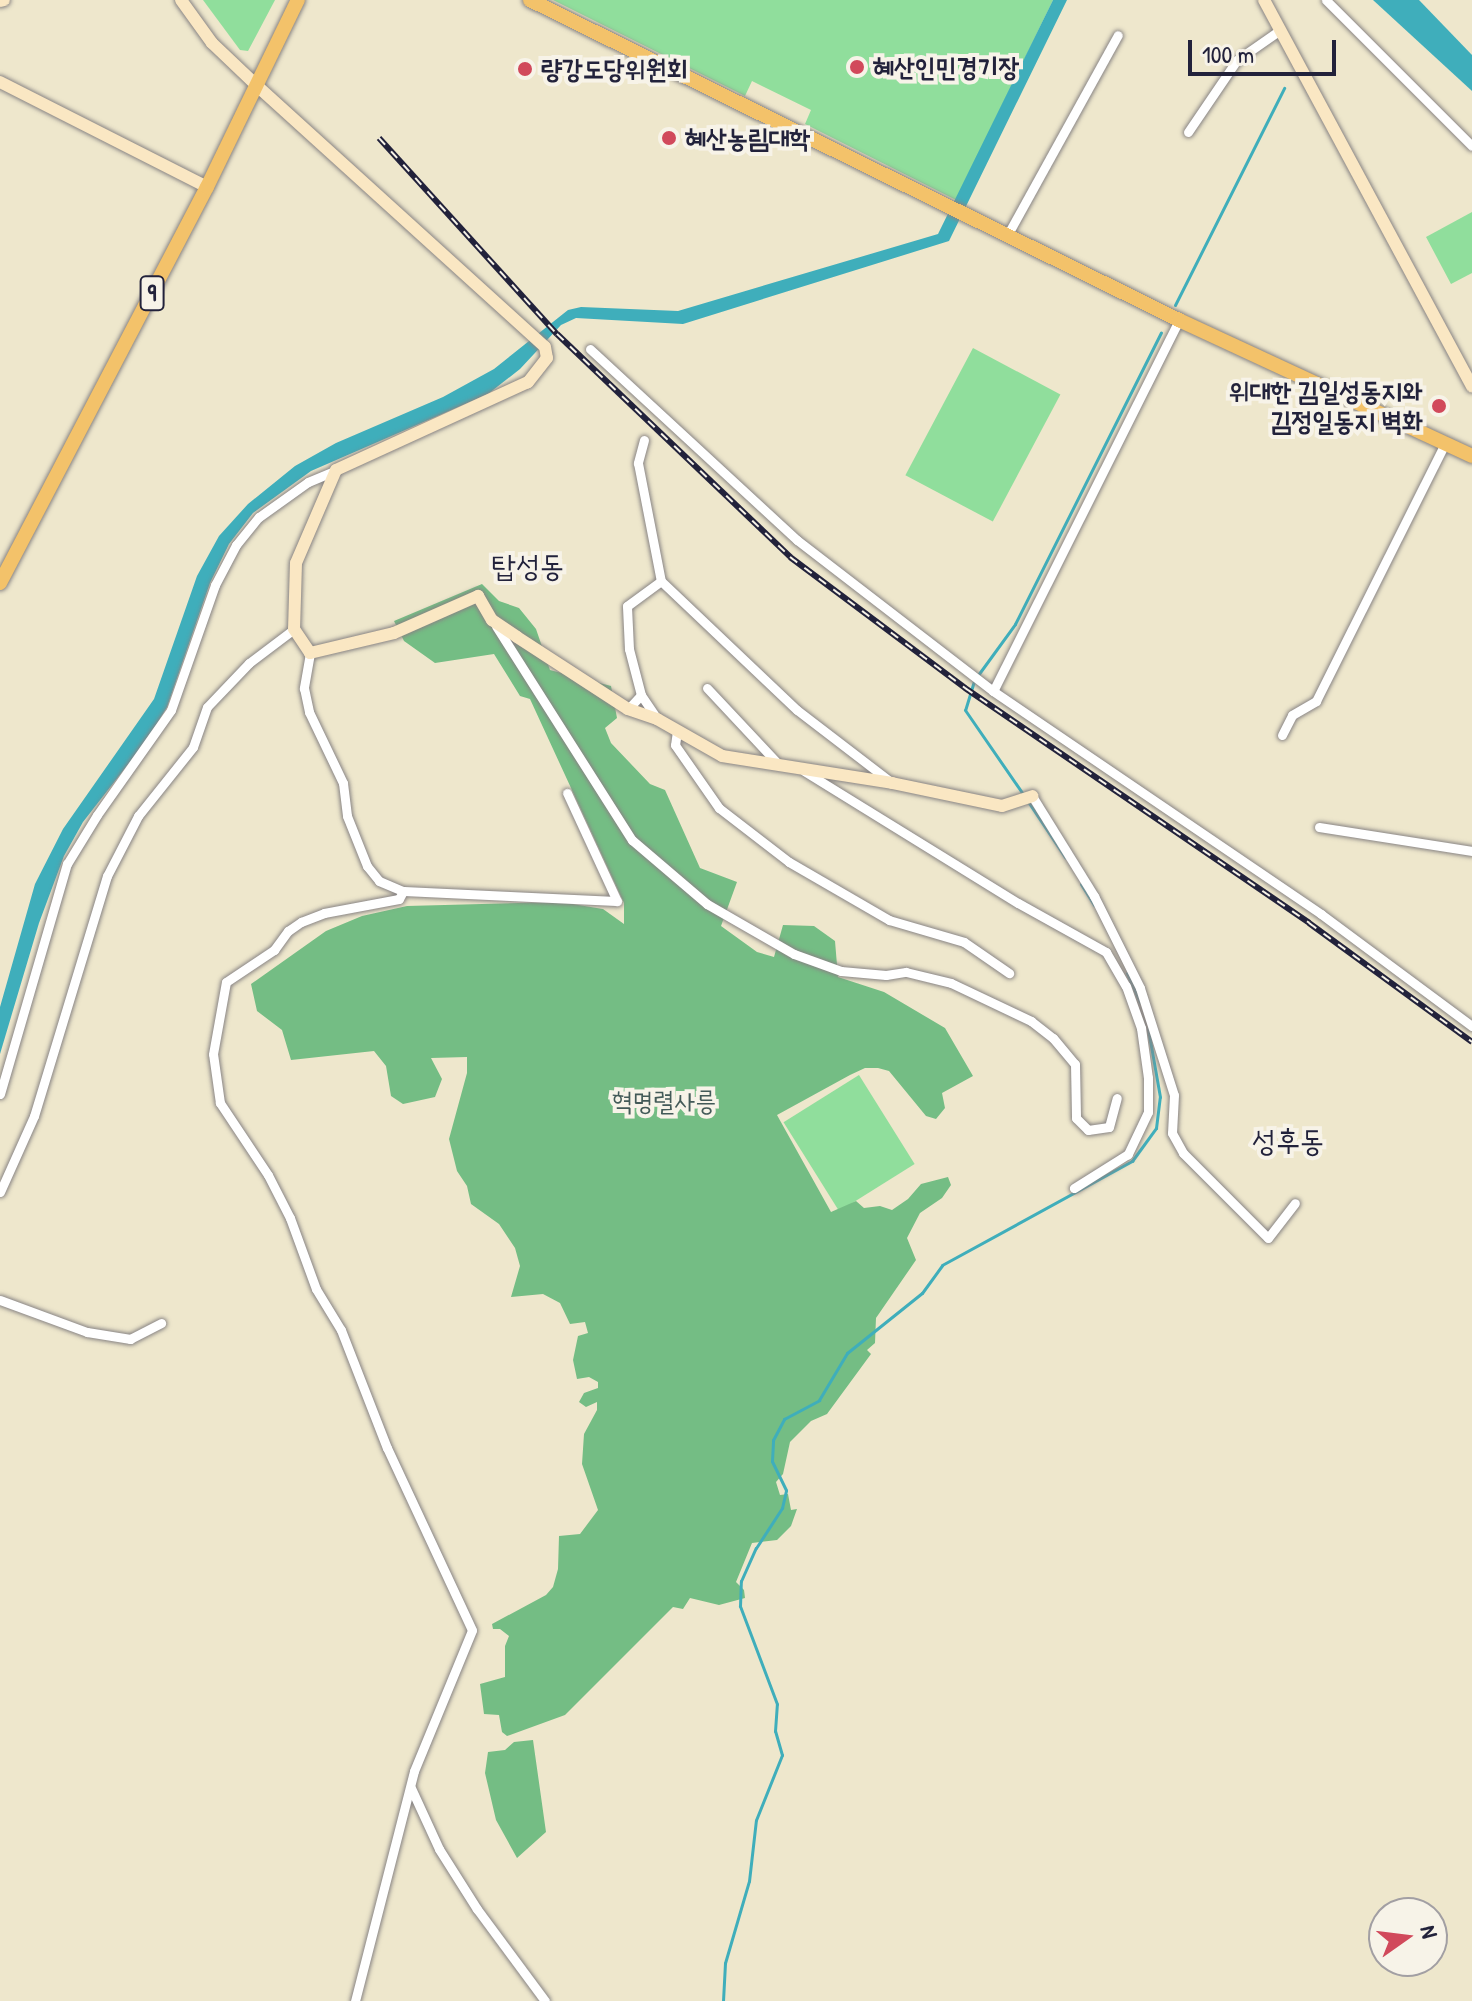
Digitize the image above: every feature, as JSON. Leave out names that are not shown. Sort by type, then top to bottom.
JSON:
[{"type":"main road","name":"9","points":[[2,574],[207,187],[298,0]]},
{"type":"main road","points":[[530,0],[986,222],[1179,320],[1472,456]]},
{"type":"street","points":[[0,1094],[67,864],[97,815],[171,710],[215,585],[236,545],[259,517],[308,482],[528,382],[547,358],[545,347],[212,43],[181,0]]},
{"type":"street","points":[[1264,0],[1472,387]]},
{"type":"street","points":[[1326,0],[1472,146]]},
{"type":"street","points":[[1188,132],[1237,60],[1280,30]]},
{"type":"street","points":[[1008,234],[1087,85],[1118,35]]},
{"type":"street","points":[[0,82],[207,187]]},
{"type":"street","points":[[993,691],[1179,320]]},
{"type":"street","points":[[590,349],[797,540],[976,678],[1321,914],[1472,1026]]},
{"type":"street","points":[[644,440],[638,463],[661,581],[797,710],[892,783]]},
{"type":"street","points":[[1282,735],[1292,715],[1316,701],[1445,443]]},
{"type":"street","points":[[336,470],[296,563],[294,629],[310,653],[304,688],[309,712],[343,783],[347,816],[367,866],[379,881],[403,891],[617,901],[567,793]]},
{"type":"street","points":[[657,719],[641,695],[629,649],[627,606],[661,581]]},
{"type":"street","points":[[310,653],[394,633],[478,596],[632,840],[707,904],[806,958],[841,971],[886,975],[906,972],[951,983],[1031,1021],[1053,1038],[1075,1064],[1076,1118],[1088,1130],[1109,1127],[1117,1098]]},
{"type":"street","points":[[492,620],[628,709],[657,719],[722,756],[892,783],[1002,806],[1028,799],[1094,896],[1135,975],[1174,1095],[1172,1133],[1183,1153],[1268,1238],[1295,1203]]},
{"type":"street","points":[[0,1192],[34,1116],[107,876],[132,828],[193,747],[207,707],[249,663],[294,629]]},
{"type":"street","points":[[707,688],[779,765]]},
{"type":"street","points":[[628,709],[641,695]]},
{"type":"street","points":[[677,731],[675,745],[719,808],[789,862],[889,920],[964,942],[1009,973]]},
{"type":"street","points":[[797,768],[1018,903],[1106,952],[1126,986],[1141,1028],[1148,1078],[1148,1112],[1128,1154],[1074,1188]]},
{"type":"street","points":[[1319,827],[1472,851]]},
{"type":"street","points":[[355,2001],[423,1745],[472,1630],[387,1448],[341,1330],[316,1289],[290,1218],[268,1175],[220,1103],[213,1054],[226,982],[274,950],[288,931],[301,922],[324,913],[399,899],[403,891]]},
{"type":"street","points":[[0,1300],[87,1332],[130,1339],[161,1323]]},
{"type":"street","points":[[411,1788],[439,1849],[477,1909],[545,2001]]},
{"type":"green space","points":[[203,0],[275,0],[248,51],[240,50]]},
{"type":"green space","points":[[553,0],[1053,0],[956,200],[805,124],[811,110],[752,81],[745,96]]},
{"type":"green space","points":[[1472,212],[1472,273],[1451,284],[1426,237]]},
{"type":"green space","points":[[973,348],[1060,394],[993,522],[905,475]]},
{"type":"green space","name":"혁명렬사릉","points":[[482,584],[499,601],[519,608],[536,629],[550,670],[611,686],[617,718],[605,728],[611,743],[650,784],[665,790],[700,868],[737,882],[721,926],[757,952],[774,957],[783,925],[814,926],[835,941],[838,977],[884,992],[945,1028],[973,1076],[942,1093],[945,1108],[936,1119],[926,1116],[889,1071],[878,1068],[865,1068],[777,1115],[831,1212],[856,1201],[864,1208],[880,1206],[892,1210],[908,1199],[921,1184],[948,1177],[951,1185],[942,1198],[920,1213],[907,1238],[916,1260],[876,1318],[875,1343],[867,1350],[871,1354],[827,1414],[811,1421],[790,1442],[783,1474],[776,1482],[780,1495],[788,1494],[791,1510],[797,1509],[791,1526],[777,1540],[752,1543],[736,1582],[744,1590],[745,1598],[719,1605],[690,1598],[683,1609],[673,1607],[565,1715],[507,1736],[502,1732],[499,1715],[484,1714],[480,1684],[505,1677],[505,1646],[509,1636],[500,1629],[493,1629],[492,1624],[546,1595],[553,1587],[558,1569],[559,1536],[580,1534],[598,1510],[582,1464],[584,1434],[597,1410],[597,1402],[586,1407],[579,1402],[584,1393],[598,1388],[598,1382],[589,1377],[577,1379],[573,1360],[578,1336],[588,1333],[585,1322],[570,1324],[560,1303],[543,1294],[511,1297],[520,1266],[515,1248],[499,1224],[471,1204],[467,1186],[457,1171],[449,1139],[467,1073],[467,1057],[431,1058],[442,1079],[435,1097],[403,1104],[391,1096],[386,1066],[374,1051],[291,1060],[282,1030],[257,1011],[251,984],[326,931],[362,916],[407,906],[560,902],[603,909],[624,924],[624,903],[530,699],[520,696],[494,654],[435,663],[404,641],[394,621]]},
{"type":"green space","points":[[859,1075],[915,1164],[839,1211],[784,1122]]},
{"type":"green space","points":[[533,1740],[546,1832],[517,1858],[496,1820],[485,1773],[488,1752],[505,1750],[514,1742]]},
{"type":"water","points":[[1053,0],[1067,0],[949,241],[683,324],[576,318],[561,325],[520,369],[488,394],[311,471],[253,513],[229,544],[210,583],[167,707],[147,740],[83,822],[64,856],[39,923],[0,1054],[0,1007],[35,884],[63,829],[154,699],[197,576],[219,536],[248,504],[295,466],[336,443],[443,397],[494,369],[568,310],[581,307],[678,311],[938,234]]},
{"type":"water","points":[[1373,0],[1419,0],[1472,55],[1472,91]]},
{"type":"waterway","points":[[1175,305],[1284,88]]},
{"type":"waterway","points":[[978,675],[1015,624],[1161,332]]},
{"type":"waterway","points":[[974,681],[965,710],[1023,794]]},
{"type":"waterway","points":[[1027,800],[1065,857]]},
{"type":"waterway","points":[[1081,884],[1094,905]]},
{"type":"waterway","points":[[1127,973],[1140,1002]]},
{"type":"waterway","points":[[723,2001],[725,1963],[749,1881],[756,1820],[782,1755],[775,1731],[777,1704],[740,1606],[741,1581],[756,1548],[782,1508],[786,1490],[772,1461],[773,1440],[784,1419],[819,1400],[847,1353],[922,1293],[942,1265],[1132,1161],[1156,1128],[1160,1097],[1148,1029]]},
{"type":"railway","points":[[379,138],[557,334],[790,557],[965,688],[1309,923],[1472,1042]]},
{"type":"place","name":"혜산인민경기장","points":[[857,67]]},
{"type":"place","name":"량강도당위원회","points":[[525,69]]},
{"type":"place","name":"혜산농림대학","points":[[669,138]]},
{"type":"place","name":"위대한 김일성동지와 김정일동지 벽화","points":[[1439,406]]},
{"type":"district","name":"탑성동","points":[[528,565]]},
{"type":"district","name":"성후동","points":[[1288,1140]]}]
